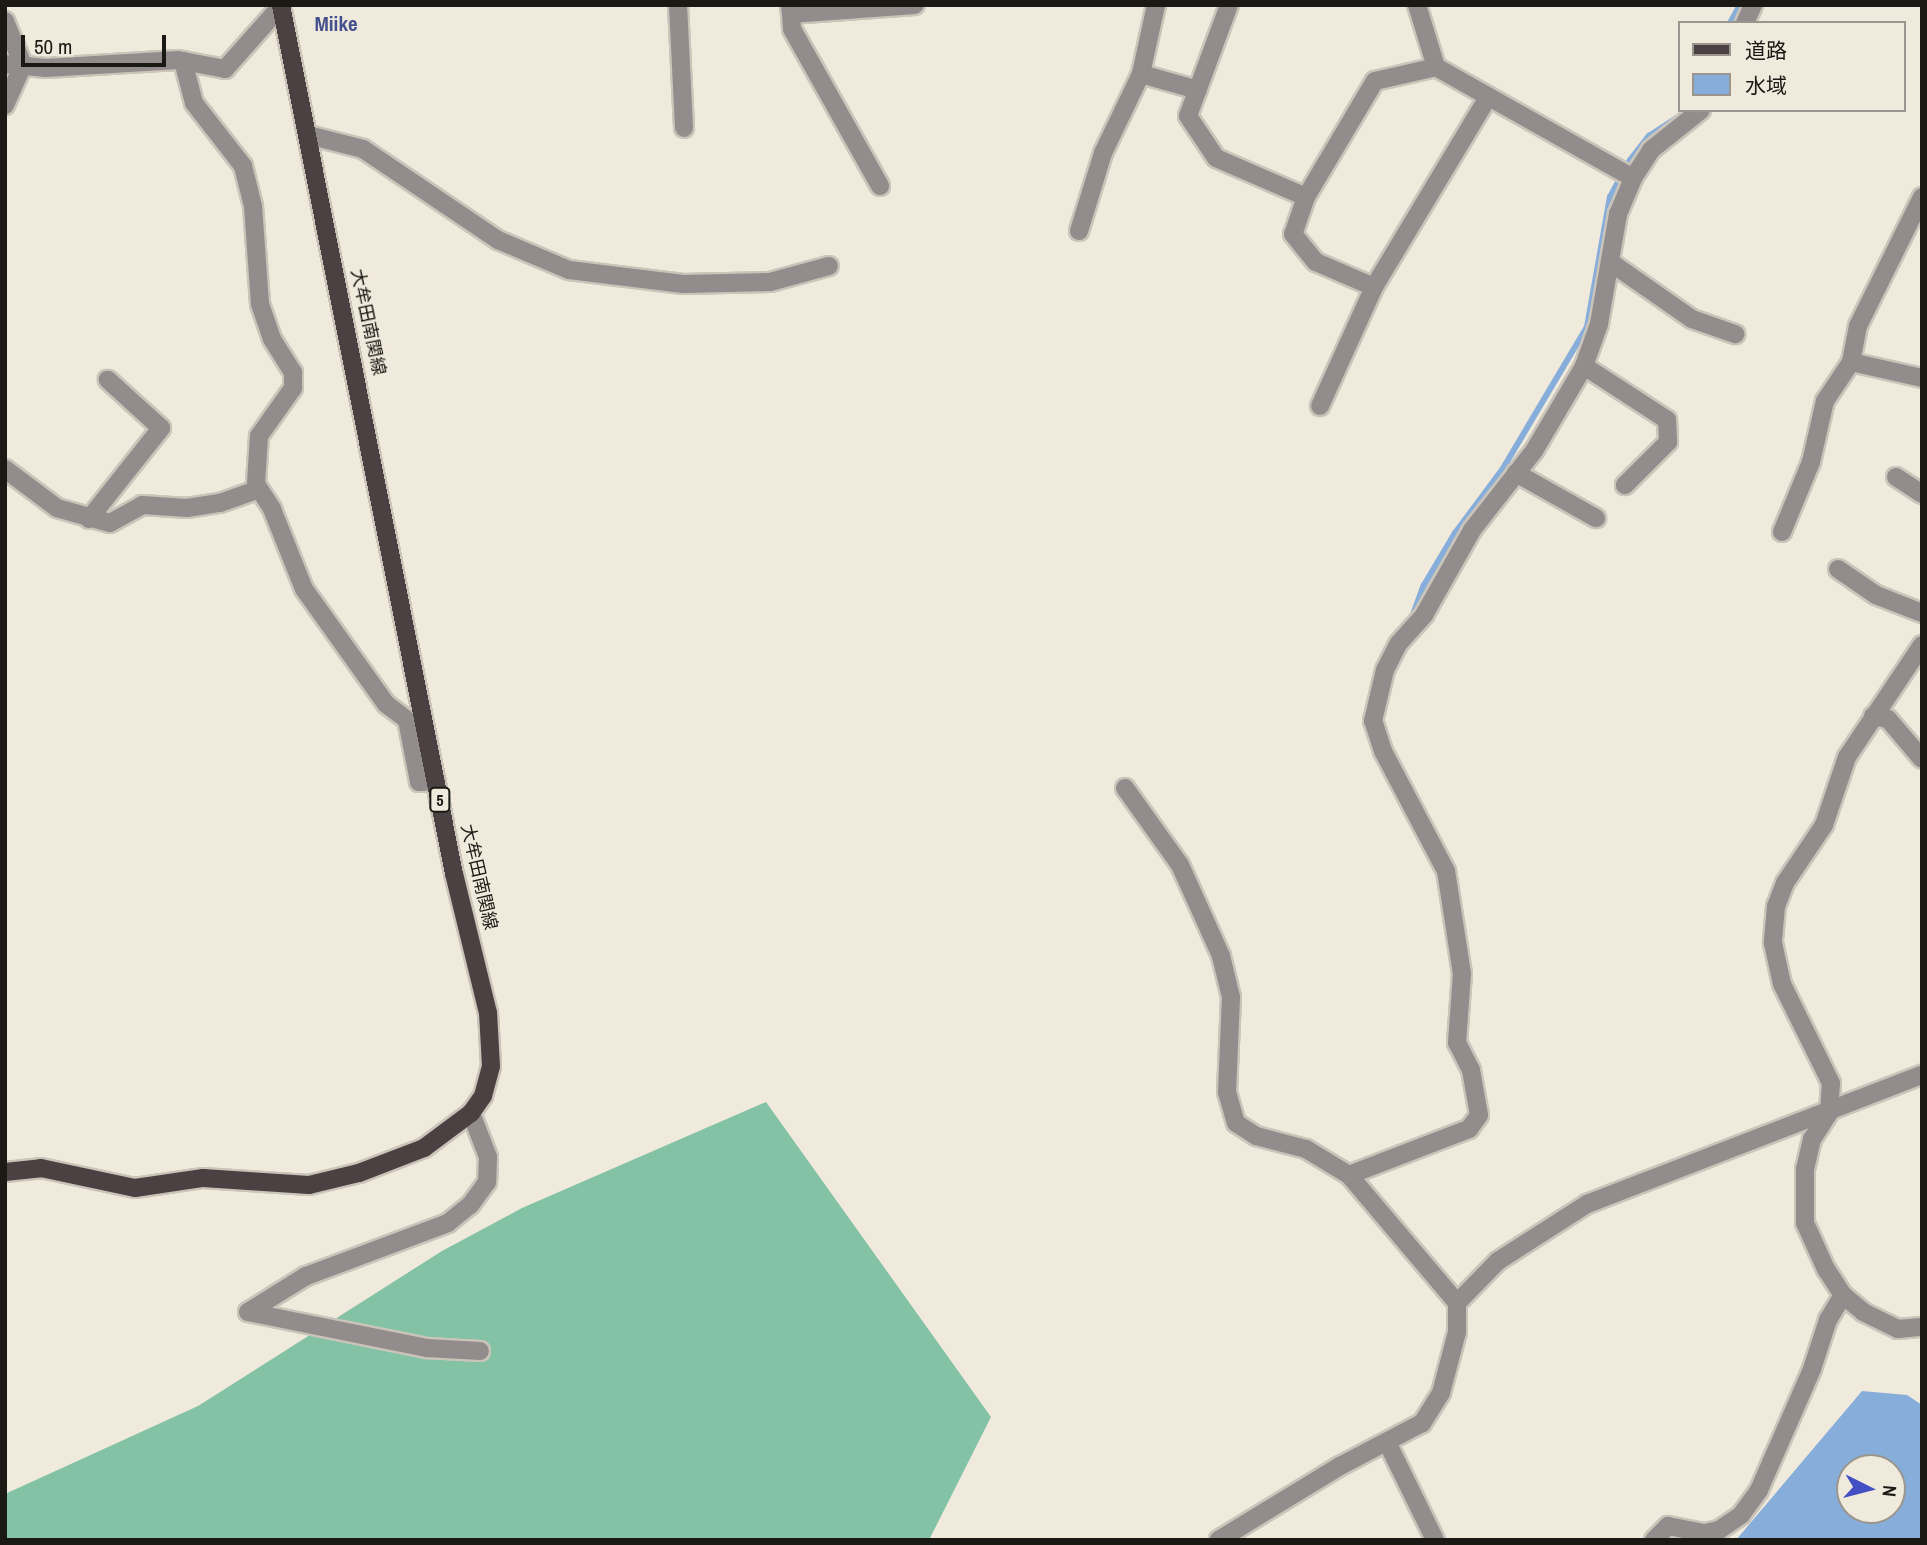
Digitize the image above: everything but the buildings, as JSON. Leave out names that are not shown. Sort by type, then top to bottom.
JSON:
[{"type":"main road","name":"大牟田南関線","points":[[5,1171],[41,1168],[135,1188],[203,1178],[309,1185],[359,1173],[424,1147],[471,1113],[483,1096],[492,1044],[436,781],[281,6]]},
{"type":"street","points":[[678,5],[684,128]]},
{"type":"street","points":[[880,186],[792,29],[790,10],[915,5]]},
{"type":"street","points":[[1079,231],[1103,153],[1132,84],[1141,74],[1156,5]]},
{"type":"street","points":[[1229,5],[1188,116],[1216,158],[1306,197]]},
{"type":"street","points":[[1417,5],[1436,68]]},
{"type":"street","points":[[1746,21],[1753,5]]},
{"type":"street","points":[[14,65],[183,61],[225,69],[281,6]]},
{"type":"street","points":[[5,21],[14,65],[5,105]]},
{"type":"street","points":[[183,61],[194,103],[243,166],[253,206],[260,304],[272,339],[293,372],[293,388],[259,436],[255,463],[258,489],[272,509],[304,589],[386,704],[407,720],[419,782],[436,781]]},
{"type":"street","points":[[1374,287],[1316,262],[1293,234],[1306,197],[1375,81],[1436,68],[1633,178]]},
{"type":"street","points":[[1141,74],[1198,90]]},
{"type":"street","points":[[1320,406],[1374,287],[1488,97]]},
{"type":"street","points":[[1349,1175],[1469,1129],[1479,1115],[1475,1082],[1457,1043],[1462,974],[1446,871],[1382,751],[1373,721],[1385,670],[1399,643],[1424,615],[1472,530],[1516,473],[1584,366],[1599,324],[1618,214],[1633,178],[1651,150],[1698,112]]},
{"type":"street","points":[[308,135],[363,149],[498,240],[569,270],[695,284],[770,282],[829,266]]},
{"type":"street","points":[[1782,532],[1811,462],[1825,401],[1851,362],[1858,326],[1922,197]]},
{"type":"street","points":[[1610,262],[1692,319],[1735,334]]},
{"type":"street","points":[[1851,362],[1922,378]]},
{"type":"street","points":[[1584,366],[1667,420],[1668,442],[1625,485]]},
{"type":"street","points":[[89,519],[161,428],[108,380]]},
{"type":"street","points":[[5,469],[57,509],[110,523],[142,505],[187,508],[220,503],[258,489]]},
{"type":"street","points":[[1516,473],[1596,518]]},
{"type":"street","points":[[1896,477],[1922,494]]},
{"type":"street","points":[[1838,569],[1876,595],[1922,613]]},
{"type":"street","points":[[1922,645],[1846,757],[1824,824],[1785,883],[1776,906],[1773,943],[1782,984],[1831,1083],[1829,1113],[1812,1139],[1802,1197],[1805,1223],[1843,1295],[1863,1312],[1898,1329],[1922,1327]]},
{"type":"street","points":[[1873,716],[1888,719],[1922,759]]},
{"type":"street","points":[[1125,788],[1180,864],[1221,956],[1231,997],[1227,1092],[1236,1123],[1256,1136],[1306,1149],[1349,1175],[1457,1303],[1457,1332],[1441,1394],[1422,1423],[1219,1540]]},
{"type":"street","points":[[1457,1303],[1498,1261],[1587,1204],[1922,1075]]},
{"type":"street","points":[[471,1113],[488,1157],[487,1182],[470,1205],[448,1223],[306,1276],[248,1312],[387,1341],[480,1352]]},
{"type":"street","points":[[1654,1540],[1668,1526],[1705,1533],[1719,1530],[1741,1515],[1759,1490],[1812,1369],[1828,1320],[1843,1295]]},
{"type":"street","points":[[1387,1442],[1431,1539]]},
{"type":"green space","points":[[766,1102],[991,1417],[929,1540],[5,1540],[5,1494],[198,1406],[442,1251],[522,1208]]},
{"type":"water","points":[[1862,1391],[1907,1395],[1922,1405],[1922,1540],[1736,1540]]},
{"type":"waterway","points":[[1731,21],[1740,5]]},
{"type":"waterway","points":[[1411,620],[1424,585],[1455,533],[1502,470],[1587,327],[1610,197],[1630,160],[1649,136],[1684,113]]},
{"type":"district","name":"Miike","points":[[336,24]]}]
